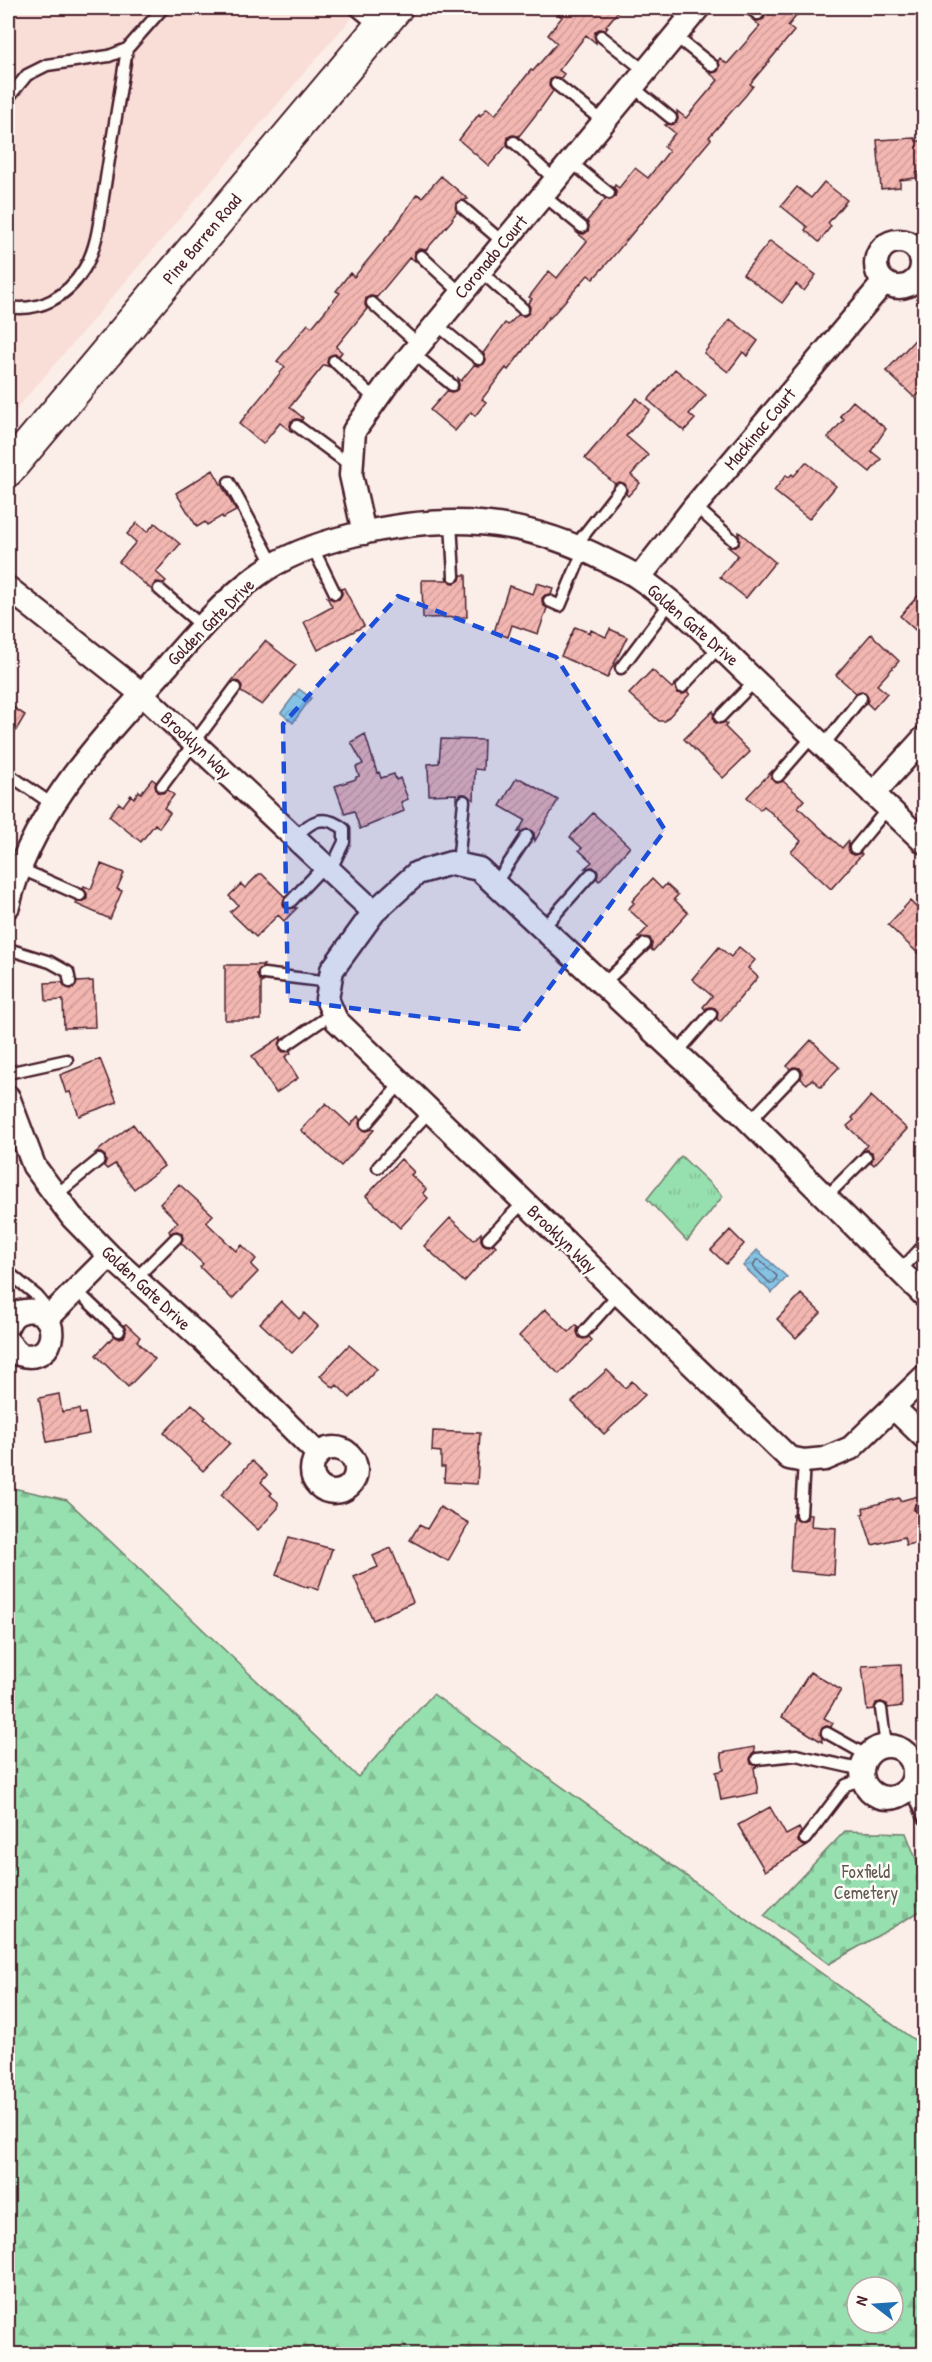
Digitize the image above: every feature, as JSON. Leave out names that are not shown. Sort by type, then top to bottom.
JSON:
[{"type":"main road","name":"Pine Barren Road","points":[[8,470],[387,18]]},
{"type":"street","name":"Coronado Court","points":[[364,532],[351,475],[354,431],[461,293],[639,79],[684,18]]},
{"type":"street","name":"Mackinac Court","points":[[639,578],[695,506],[884,282]]},
{"type":"street","name":"Golden Gate Drive","points":[[8,906],[14,869],[52,804],[109,732],[202,626],[258,575],[274,565],[313,548],[364,532],[429,522],[494,523],[550,535],[580,547],[639,578],[719,647],[924,842]]},
{"type":"street","name":"Brooklyn Way","points":[[8,588],[142,694],[374,912]]},
{"type":"street","points":[[881,801],[924,738]]},
{"type":"street","points":[[333,1013],[327,999],[332,970],[374,912],[417,873],[451,862],[478,869],[750,1121],[924,1295]]},
{"type":"street","name":"Brooklyn Way","points":[[333,1013],[336,1020],[789,1458],[804,1461]]},
{"type":"street","name":"Golden Gate Drive","points":[[8,1097],[34,1166],[72,1217],[110,1256],[203,1340],[318,1454]]},
{"type":"street","points":[[50,1317],[110,1256]]},
{"type":"street","points":[[8,1324],[14,1316],[28,1310],[50,1317]]},
{"type":"street","points":[[10,1352],[33,1356],[46,1348],[52,1334],[50,1317]]},
{"type":"street","points":[[804,1461],[825,1459],[851,1448],[924,1377]]},
{"type":"street","points":[[893,1407],[924,1437]]},
{"type":"street","points":[[899,1748],[911,1759],[916,1779],[899,1796],[882,1797],[874,1793],[870,1763],[899,1748]]},
{"type":"lane","points":[[8,98],[27,75],[47,65],[109,56],[127,49],[163,8]]},
{"type":"lane","points":[[354,8],[387,18]]},
{"type":"lane","points":[[684,18],[714,66]]},
{"type":"lane","points":[[601,36],[671,118]]},
{"type":"lane","points":[[8,307],[31,308],[45,305],[70,287],[84,269],[97,235],[127,49]]},
{"type":"lane","points":[[556,84],[604,122]]},
{"type":"lane","points":[[514,142],[582,227]]},
{"type":"lane","points":[[571,162],[609,193]]},
{"type":"lane","points":[[462,207],[504,243]]},
{"type":"lane","points":[[421,256],[461,293]]},
{"type":"lane","points":[[480,271],[523,309]]},
{"type":"lane","points":[[372,303],[452,386]]},
{"type":"lane","points":[[436,324],[479,359]]},
{"type":"lane","points":[[334,361],[376,400]]},
{"type":"lane","points":[[297,426],[352,466]]},
{"type":"lane","points":[[229,482],[274,565]]},
{"type":"lane","points":[[549,601],[560,606],[580,547],[620,489]]},
{"type":"lane","points":[[695,506],[733,540]]},
{"type":"lane","points":[[451,522],[454,576]]},
{"type":"lane","points":[[313,548],[335,593]]},
{"type":"lane","points":[[159,589],[202,626]]},
{"type":"lane","points":[[621,668],[670,603]]},
{"type":"lane","points":[[682,687],[719,647]]},
{"type":"lane","points":[[720,717],[755,681]]},
{"type":"lane","points":[[162,786],[235,688]]},
{"type":"lane","points":[[778,776],[818,741],[861,698]]},
{"type":"lane","points":[[8,774],[52,804]]},
{"type":"lane","points":[[458,864],[464,801]]},
{"type":"lane","points":[[855,848],[881,801]]},
{"type":"lane","points":[[290,902],[327,868],[344,842],[344,829],[337,823],[320,820],[310,822],[294,837]]},
{"type":"lane","points":[[495,884],[527,836]]},
{"type":"lane","points":[[14,869],[80,895]]},
{"type":"lane","points":[[543,928],[591,874]]},
{"type":"lane","points":[[603,984],[645,944]]},
{"type":"lane","points":[[8,949],[50,962],[68,972],[70,982]]},
{"type":"lane","points":[[264,975],[330,982]]},
{"type":"lane","points":[[286,1045],[333,1013]]},
{"type":"lane","points":[[677,1053],[711,1014]]},
{"type":"lane","points":[[8,1073],[67,1060]]},
{"type":"lane","points":[[750,1121],[795,1074]]},
{"type":"lane","points":[[366,1124],[401,1083]]},
{"type":"lane","points":[[378,1167],[430,1111]]},
{"type":"lane","points":[[826,1197],[866,1158]]},
{"type":"lane","points":[[56,1195],[99,1160]]},
{"type":"lane","points":[[488,1239],[524,1202]]},
{"type":"lane","points":[[135,1279],[176,1238]]},
{"type":"lane","points":[[900,1271],[924,1245]]},
{"type":"lane","points":[[8,1272],[37,1296],[50,1317]]},
{"type":"lane","points":[[76,1290],[119,1331]]},
{"type":"lane","points":[[584,1332],[619,1293]]},
{"type":"lane","points":[[801,1514],[804,1461]]},
{"type":"lane","points":[[805,1839],[846,1785],[870,1763],[881,1709]]},
{"type":"lane","points":[[827,1733],[870,1763]]},
{"type":"lane","points":[[757,1759],[796,1755],[870,1763]]},
{"type":"lane","points":[[916,1779],[924,1818]]},
{"type":"highlighted area","points":[[398,596],[556,657],[665,830],[519,1029],[288,1000],[283,724]]},
{"type":"shaded area","points":[[8,8],[360,8],[8,419]]},
{"type":"green space","points":[[681,1156],[723,1196],[687,1241],[647,1199]]},
{"type":"green space","points":[[8,1487],[67,1500],[358,1777],[433,1694],[924,2047],[924,2354],[8,2354]]},
{"type":"green space","name":"Foxfield Cemetery","points":[[845,1831],[906,1833],[924,1880],[924,1909],[829,1964],[764,1916]]},
{"type":"water","points":[[299,689],[311,698],[293,723],[281,713]]},
{"type":"water","points":[[757,1250],[787,1277],[772,1293],[743,1266]]},
{"type":"building","points":[[549,8],[621,8],[606,26],[608,27],[606,30],[599,29],[595,32],[596,43],[586,35],[559,70],[564,74],[561,78],[554,77],[550,80],[549,86],[553,91],[541,108],[519,136],[508,137],[509,148],[506,146],[489,166],[459,140],[479,114],[480,116],[487,108],[495,115],[531,70],[533,71],[557,43],[548,35],[562,17]]},
{"type":"building","points":[[763,8],[803,8],[788,26],[794,31],[750,84],[753,86],[746,95],[709,137],[711,139],[593,279],[588,275],[549,317],[482,399],[486,402],[475,416],[471,412],[455,431],[430,410],[447,391],[457,390],[458,378],[461,381],[474,365],[484,364],[486,360],[483,353],[505,323],[508,325],[518,315],[525,316],[529,313],[528,303],[532,299],[529,297],[549,271],[557,278],[587,241],[577,233],[584,234],[588,231],[587,221],[605,199],[611,200],[615,197],[615,185],[619,188],[635,168],[648,178],[669,151],[664,147],[675,133],[665,125],[676,123],[677,111],[686,118],[718,80],[708,72],[718,71],[720,58],[727,64],[760,26],[753,20],[764,19]]},
{"type":"building","points":[[915,138],[916,141],[924,141],[924,172],[916,173],[916,178],[900,180],[900,187],[881,189],[877,140]]},
{"type":"building","points":[[441,176],[468,199],[456,203],[457,212],[453,219],[426,250],[415,251],[415,261],[410,257],[377,297],[366,298],[367,309],[336,347],[342,352],[339,356],[335,354],[329,356],[327,363],[330,367],[324,365],[290,407],[303,418],[302,420],[291,421],[292,432],[280,423],[263,444],[239,424],[285,367],[277,361],[308,324],[312,327],[340,293],[336,291],[350,273],[354,277],[395,227],[417,194],[422,197]]},
{"type":"building","points":[[824,182],[847,200],[828,223],[831,226],[819,242],[805,230],[807,227],[781,206],[797,187],[811,198]]},
{"type":"building","points":[[770,241],[816,275],[804,291],[796,284],[782,303],[743,274]]},
{"type":"building","points":[[730,319],[758,341],[747,356],[743,352],[728,372],[704,353]]},
{"type":"building","points":[[924,330],[924,388],[915,398],[886,371]]},
{"type":"building","points":[[675,369],[706,395],[689,414],[695,419],[684,431],[648,400]]},
{"type":"building","points":[[637,398],[650,410],[626,436],[648,455],[631,475],[640,483],[628,496],[625,484],[620,482],[615,484],[585,458]]},
{"type":"building","points":[[853,401],[886,429],[871,451],[881,459],[870,472],[828,438],[844,419],[840,416]]},
{"type":"building","points":[[806,462],[836,486],[809,519],[774,491],[786,475],[794,476]]},
{"type":"building","points":[[213,470],[236,511],[207,525],[205,522],[197,527],[176,493]]},
{"type":"building","points":[[137,523],[147,532],[155,523],[180,544],[156,572],[166,581],[156,582],[152,590],[119,562],[136,542],[127,534]]},
{"type":"building","points":[[739,532],[775,562],[746,598],[720,577],[738,555],[728,547],[739,545]]},
{"type":"building","points":[[461,575],[466,575],[467,617],[423,618],[422,580],[447,580],[446,576],[450,582],[455,583],[460,580]]},
{"type":"building","points":[[537,583],[553,588],[551,594],[542,598],[543,605],[547,608],[538,634],[512,625],[508,637],[494,632],[509,586],[533,594]]},
{"type":"building","points":[[344,588],[364,626],[318,650],[304,622],[332,607],[327,597],[334,600],[339,599],[342,594],[341,589]]},
{"type":"building","points":[[924,589],[924,638],[900,616]]},
{"type":"building","points":[[575,627],[590,633],[591,630],[606,637],[610,629],[627,637],[607,678],[561,656]]},
{"type":"building","points":[[871,634],[899,661],[877,685],[887,693],[873,709],[867,703],[866,693],[862,691],[856,693],[836,675]]},
{"type":"building","points":[[265,641],[296,665],[262,705],[241,692],[242,686],[239,682],[231,682]]},
{"type":"building","points":[[652,670],[672,688],[675,684],[677,693],[690,694],[665,721],[659,721],[629,694]]},
{"type":"building","points":[[8,704],[25,715],[8,744]]},
{"type":"building","points":[[713,711],[714,722],[719,724],[725,722],[727,724],[725,727],[750,752],[723,778],[684,739]]},
{"type":"building","points":[[365,734],[377,773],[379,772],[381,778],[394,774],[396,780],[400,778],[408,799],[401,802],[404,811],[360,829],[354,811],[345,814],[335,786],[359,776],[356,767],[363,764],[351,742]]},
{"type":"building","points":[[441,739],[484,740],[483,770],[475,769],[474,800],[465,794],[460,794],[456,801],[456,794],[429,795],[428,764],[439,763]]},
{"type":"building","points":[[772,771],[773,781],[777,783],[783,781],[804,800],[798,807],[842,848],[848,841],[850,853],[862,854],[831,889],[791,852],[801,841],[764,806],[760,810],[747,797]]},
{"type":"building","points":[[152,779],[156,782],[157,792],[162,793],[168,790],[174,795],[164,808],[170,813],[159,828],[155,824],[141,842],[109,816],[119,803],[123,806],[131,795],[134,798],[139,791],[141,793]]},
{"type":"building","points":[[516,779],[521,779],[558,800],[535,841],[531,830],[518,832],[525,820],[500,806]]},
{"type":"building","points":[[593,813],[630,847],[599,881],[598,871],[593,867],[585,868],[592,862],[579,850],[582,848],[570,837]]},
{"type":"building","points":[[101,864],[124,873],[117,889],[122,891],[110,919],[76,904],[87,899],[83,888],[84,886],[91,889]]},
{"type":"building","points":[[259,874],[262,874],[285,897],[283,904],[285,908],[297,908],[284,921],[278,915],[256,937],[230,912],[238,905],[229,896],[241,884],[245,888]]},
{"type":"building","points":[[652,879],[662,889],[666,884],[678,895],[674,899],[688,913],[653,951],[650,938],[638,938],[648,927],[628,909],[634,903],[632,901]]},
{"type":"building","points":[[910,901],[924,915],[924,959],[888,925]]},
{"type":"building","points":[[719,947],[731,957],[739,947],[755,960],[748,968],[758,977],[720,1022],[717,1019],[718,1012],[715,1008],[705,1009],[703,1007],[712,996],[692,979]]},
{"type":"building","points":[[225,965],[264,965],[257,974],[259,980],[264,982],[261,982],[261,1020],[225,1020]]},
{"type":"building","points":[[93,981],[95,1027],[64,1028],[63,1000],[46,1001],[45,983],[62,982],[65,987],[71,989],[77,982]]},
{"type":"building","points":[[281,1037],[280,1049],[283,1052],[290,1051],[291,1053],[285,1057],[298,1078],[276,1093],[252,1056]]},
{"type":"building","points":[[811,1040],[839,1067],[821,1087],[812,1079],[807,1084],[801,1079],[800,1068],[790,1069],[787,1066]]},
{"type":"building","points":[[100,1059],[117,1102],[79,1116],[70,1092],[66,1093],[60,1075]]},
{"type":"building","points":[[871,1096],[907,1129],[874,1165],[871,1162],[872,1152],[862,1151],[867,1145],[847,1126]]},
{"type":"building","points":[[326,1103],[350,1125],[358,1116],[361,1119],[359,1123],[361,1129],[374,1130],[341,1166],[301,1130]]},
{"type":"building","points":[[133,1124],[164,1166],[134,1189],[115,1164],[107,1169],[104,1166],[105,1156],[95,1153]]},
{"type":"building","points":[[401,1159],[414,1172],[411,1175],[426,1189],[423,1193],[428,1198],[400,1228],[366,1196]]},
{"type":"building","points":[[179,1184],[213,1215],[206,1222],[236,1251],[242,1245],[256,1259],[251,1265],[258,1272],[232,1299],[200,1267],[203,1264],[181,1243],[182,1233],[177,1231],[170,1233],[169,1231],[178,1222],[160,1204]]},
{"type":"building","points":[[450,1218],[474,1240],[481,1233],[483,1245],[494,1244],[496,1246],[464,1282],[424,1246]]},
{"type":"building","points":[[730,1230],[744,1244],[726,1264],[711,1250]]},
{"type":"building","points":[[801,1294],[821,1313],[796,1338],[777,1319]]},
{"type":"building","points":[[281,1301],[299,1319],[304,1313],[318,1326],[292,1353],[260,1323]]},
{"type":"building","points":[[545,1309],[569,1332],[576,1325],[579,1337],[583,1339],[589,1337],[592,1340],[559,1374],[519,1336]]},
{"type":"building","points":[[126,1324],[140,1337],[137,1341],[155,1359],[128,1387],[96,1355],[114,1336],[124,1337],[126,1332],[124,1325]]},
{"type":"building","points":[[349,1345],[377,1369],[350,1398],[337,1385],[334,1388],[320,1376]]},
{"type":"building","points":[[607,1370],[625,1388],[632,1381],[645,1395],[604,1434],[572,1402]]},
{"type":"building","points":[[59,1394],[62,1412],[79,1409],[80,1414],[85,1413],[89,1434],[47,1442],[39,1398]]},
{"type":"building","points":[[192,1404],[206,1417],[204,1419],[230,1443],[203,1471],[164,1433]]},
{"type":"building","points":[[433,1431],[480,1433],[477,1484],[444,1482],[445,1467],[441,1467],[441,1452],[432,1451]]},
{"type":"building","points":[[252,1461],[267,1475],[261,1482],[278,1502],[278,1508],[258,1530],[221,1495]]},
{"type":"building","points":[[918,1496],[919,1501],[915,1504],[914,1510],[917,1514],[923,1515],[924,1541],[906,1545],[904,1537],[872,1545],[862,1514],[864,1513],[863,1508],[899,1498],[900,1501]]},
{"type":"building","points":[[440,1507],[469,1523],[448,1561],[410,1540],[419,1525],[427,1529]]},
{"type":"building","points":[[793,1513],[796,1520],[801,1521],[807,1519],[808,1514],[812,1514],[811,1526],[836,1528],[834,1575],[790,1571]]},
{"type":"building","points":[[289,1537],[332,1549],[318,1590],[276,1575]]},
{"type":"building","points":[[391,1548],[413,1602],[373,1620],[354,1577],[378,1567],[373,1556]]},
{"type":"building","points":[[901,1664],[902,1706],[888,1708],[887,1704],[881,1702],[876,1703],[874,1709],[867,1710],[862,1666]]},
{"type":"building","points":[[810,1672],[841,1690],[824,1718],[833,1723],[831,1727],[826,1726],[821,1729],[822,1742],[782,1717]]},
{"type":"building","points":[[754,1747],[755,1752],[750,1759],[751,1764],[758,1766],[754,1768],[758,1793],[721,1800],[716,1772],[724,1770],[721,1753]]},
{"type":"building","points":[[770,1807],[786,1835],[799,1828],[801,1832],[798,1842],[803,1846],[809,1845],[765,1871],[738,1825]]}]
